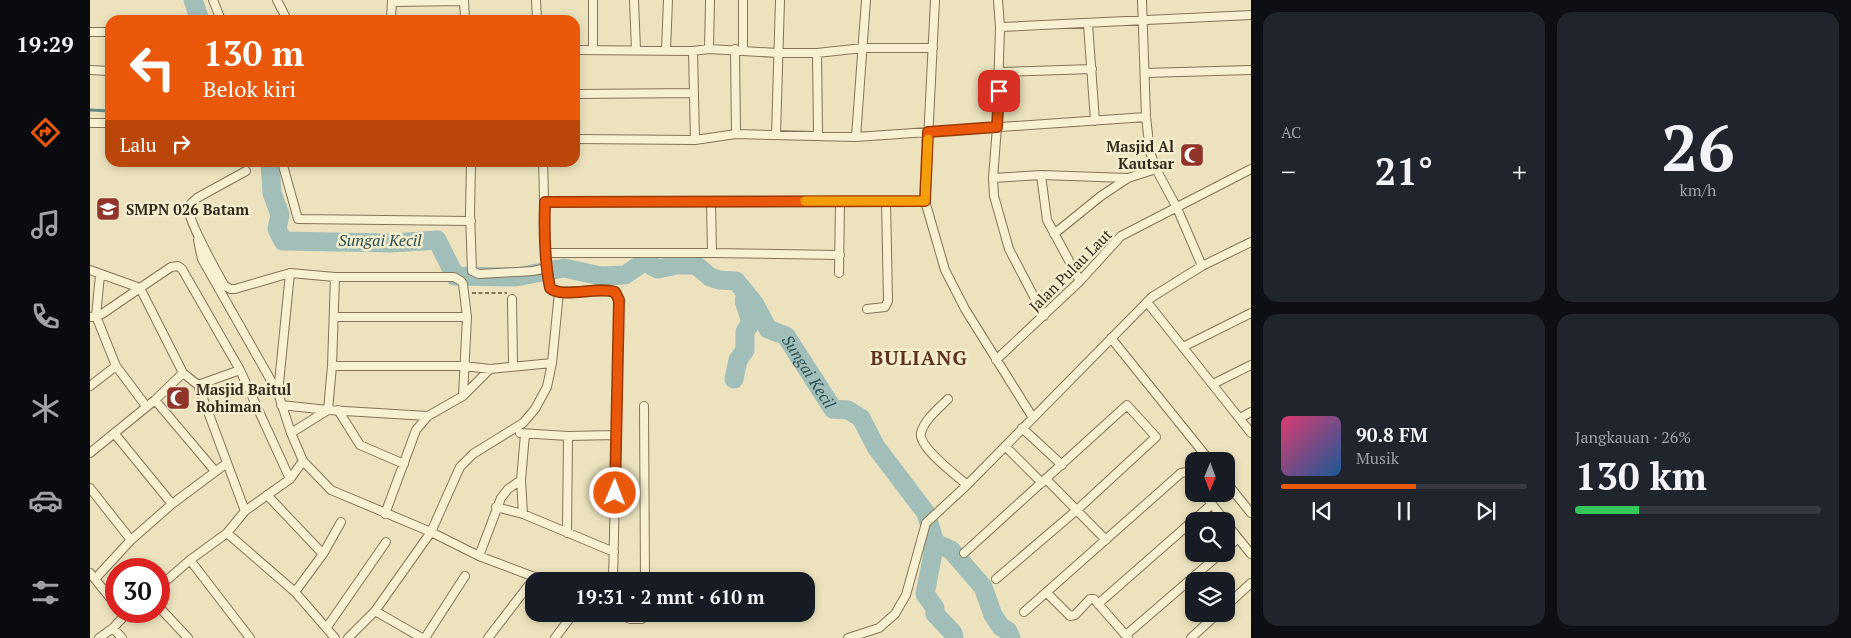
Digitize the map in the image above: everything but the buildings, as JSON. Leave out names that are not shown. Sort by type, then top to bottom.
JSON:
[{"type":"street","points":[[213,0],[219,15]]},
{"type":"street","points":[[277,0],[284,15]]},
{"type":"street","points":[[391,15],[392,1],[464,0],[465,15]]},
{"type":"street","points":[[536,0],[537,15]]},
{"type":"street","points":[[593,0],[593,50]]},
{"type":"street","points":[[634,0],[636,50]]},
{"type":"street","points":[[666,50],[668,0]]},
{"type":"street","points":[[709,49],[710,0]]},
{"type":"street","points":[[736,134],[743,0]]},
{"type":"street","points":[[776,135],[780,0]]},
{"type":"street","points":[[856,137],[866,0]]},
{"type":"street","points":[[935,0],[925,201],[946,270],[965,309],[1033,418]]},
{"type":"street","points":[[998,0],[1000,27],[997,127],[993,178],[994,196],[1008,250],[1044,316]]},
{"type":"street","points":[[1142,0],[1146,116],[1150,152],[1156,169],[1177,208],[1202,266]]},
{"type":"street","points":[[1000,27],[1251,16]]},
{"type":"street","points":[[1088,24],[1095,121]]},
{"type":"street","points":[[90,32],[105,32]]},
{"type":"street","points":[[580,50],[693,51],[709,49],[777,53],[863,48],[933,48]]},
{"type":"street","points":[[693,51],[695,140]]},
{"type":"street","points":[[817,52],[818,135]]},
{"type":"street","points":[[999,72],[1092,69]]},
{"type":"street","points":[[90,70],[105,71]]},
{"type":"street","points":[[1145,73],[1251,70]]},
{"type":"street","points":[[580,94],[694,93]]},
{"type":"street","points":[[580,139],[695,140],[736,134],[856,137],[1146,116]]},
{"type":"street","points":[[90,123],[105,123]]},
{"type":"street","points":[[283,167],[298,219],[471,221]]},
{"type":"street","points":[[471,167],[471,268],[474,273],[547,269]]},
{"type":"street","points":[[543,167],[545,252],[550,288],[559,292],[604,290],[615,292],[618,296],[613,572]]},
{"type":"street","name":"Jalan Pulau Laut","points":[[996,360],[1080,281],[1122,236],[1251,168]]},
{"type":"street","points":[[1054,234],[1101,196],[1128,178],[1156,169]]},
{"type":"street","points":[[246,171],[197,198],[191,203],[189,211],[196,230],[224,284],[234,289],[290,273],[335,277],[450,276],[461,280],[465,293],[467,316],[463,396]]},
{"type":"street","points":[[993,178],[1041,175],[1128,178]]},
{"type":"street","points":[[1041,175],[1046,214],[1054,234],[1080,281]]},
{"type":"street","points":[[838,273],[840,201]]},
{"type":"street","points":[[866,309],[885,307],[888,301],[886,201]]},
{"type":"street","points":[[545,202],[925,201]]},
{"type":"street","points":[[711,202],[712,253]]},
{"type":"street","points":[[196,230],[202,259],[278,393],[291,433],[303,461],[331,490],[431,532],[479,556],[525,573]]},
{"type":"street","points":[[848,638],[878,628],[895,614],[906,595],[926,523],[967,485],[1152,297],[1202,266],[1251,242]]},
{"type":"street","points":[[545,252],[840,255]]},
{"type":"street","points":[[93,316],[102,314],[171,267],[178,266],[182,269],[240,370],[290,479]]},
{"type":"street","points":[[90,270],[140,288],[184,373],[198,385],[226,463],[246,511]]},
{"type":"street","points":[[278,393],[290,273]]},
{"type":"street","points":[[100,275],[93,316],[116,366],[146,406]]},
{"type":"street","points":[[328,410],[332,366],[335,277]]},
{"type":"street","points":[[348,638],[375,611],[431,532],[460,467],[473,454],[513,431],[535,409],[547,387],[552,363],[559,292]]},
{"type":"street","points":[[512,298],[512,366]]},
{"type":"street","points":[[1147,302],[1251,433]]},
{"type":"street","points":[[1183,347],[1251,313]]},
{"type":"street","points":[[334,317],[467,316]]},
{"type":"street","points":[[1112,338],[1203,452]]},
{"type":"street","points":[[332,366],[464,366],[490,369],[552,363]]},
{"type":"street","points":[[1213,384],[1251,365]]},
{"type":"street","points":[[90,386],[116,366]]},
{"type":"street","points":[[385,514],[416,430],[428,416],[463,396],[490,369]]},
{"type":"street","points":[[198,385],[240,370]]},
{"type":"street","points":[[90,454],[155,400],[184,373]]},
{"type":"street","points":[[948,399],[925,425],[921,434],[922,440],[937,459],[967,485]]},
{"type":"street","points":[[155,400],[215,471]]},
{"type":"street","points":[[281,405],[428,416]]},
{"type":"street","points":[[964,553],[1127,405],[1156,437],[1078,509],[996,580]]},
{"type":"street","points":[[644,406],[645,572]]},
{"type":"street","points":[[291,433],[328,410]]},
{"type":"street","points":[[338,410],[360,445],[404,464]]},
{"type":"street","points":[[1240,418],[1251,412]]},
{"type":"street","points":[[1022,428],[1062,465]]},
{"type":"street","points":[[513,431],[525,434],[568,436],[616,435]]},
{"type":"street","points":[[114,433],[172,504]]},
{"type":"street","points":[[523,514],[521,480],[525,434]]},
{"type":"street","points":[[567,532],[568,436]]},
{"type":"street","points":[[1005,446],[1078,509],[1106,540]]},
{"type":"street","points":[[170,577],[227,533],[246,511],[290,479],[303,461]]},
{"type":"street","points":[[105,592],[92,576],[172,504],[226,463]]},
{"type":"street","points":[[1024,612],[1185,472]]},
{"type":"street","points":[[479,556],[496,507],[508,489],[521,480]]},
{"type":"street","points":[[90,488],[131,540]]},
{"type":"street","points":[[1235,493],[1251,513]]},
{"type":"street","points":[[267,495],[323,554]]},
{"type":"street","points":[[1098,604],[1212,504],[1218,512]]},
{"type":"street","points":[[496,507],[523,514],[614,552]]},
{"type":"street","points":[[295,592],[323,554],[341,522]]},
{"type":"street","points":[[227,533],[295,592],[335,638]]},
{"type":"street","points":[[1235,534],[1251,554]]},
{"type":"street","points":[[1235,541],[1238,538]]},
{"type":"street","points":[[327,627],[386,542]]},
{"type":"street","points":[[190,560],[250,638]]},
{"type":"street","points":[[1047,593],[1070,616],[1075,615],[1090,599],[1094,599],[1127,637],[1211,562]]},
{"type":"street","points":[[375,611],[424,638],[465,576]]},
{"type":"street","points":[[1235,598],[1251,583]]},
{"type":"street","points":[[488,638],[525,590]]},
{"type":"street","points":[[170,619],[188,638]]},
{"type":"street","points":[[555,638],[567,622]]},
{"type":"street","points":[[1191,638],[1208,622]]},
{"type":"street","points":[[99,638],[117,623]]},
{"type":"street","points":[[113,628],[122,638]]},
{"type":"path","points":[[465,293],[505,292],[512,298]]},
{"type":"waterway","name":"Sungai Kecil","points":[[193,0],[198,15]]},
{"type":"waterway","points":[[90,110],[105,111]]},
{"type":"waterway","name":"Sungai Kecil","points":[[270,167],[272,193],[280,215],[277,229],[283,241],[392,243],[437,240],[455,276],[516,277],[564,268],[601,276],[625,275],[644,262],[658,269],[677,265],[696,265],[710,277],[719,280],[736,281],[754,303],[768,329],[786,336],[833,409],[848,410],[861,418],[876,447],[926,513],[935,543],[925,594],[935,608],[935,614],[953,633],[954,638]]},
{"type":"waterway","points":[[734,379],[738,360],[745,350],[745,332],[751,322],[744,301]]},
{"type":"waterway","points":[[935,543],[951,550],[983,587],[993,615],[1001,627],[1008,631],[1011,638]]},
{"type":"slow traffic","points":[[805,201],[925,201],[928,139]]},
{"type":"place","name":"Masjid Al Kautsar","points":[[1192,155]]},
{"type":"place","name":"SMPN 026 Batam","points":[[108,209]]},
{"type":"place","name":"Masjid Baitul Rohiman","points":[[178,398]]},
{"type":"district","name":"BULIANG","points":[[919,357]]},
{"type":"route","points":[[615,493],[619,300],[615,292],[612,291],[559,292],[550,288],[544,240],[545,202],[925,201],[928,132],[997,127],[999,91]]}]
